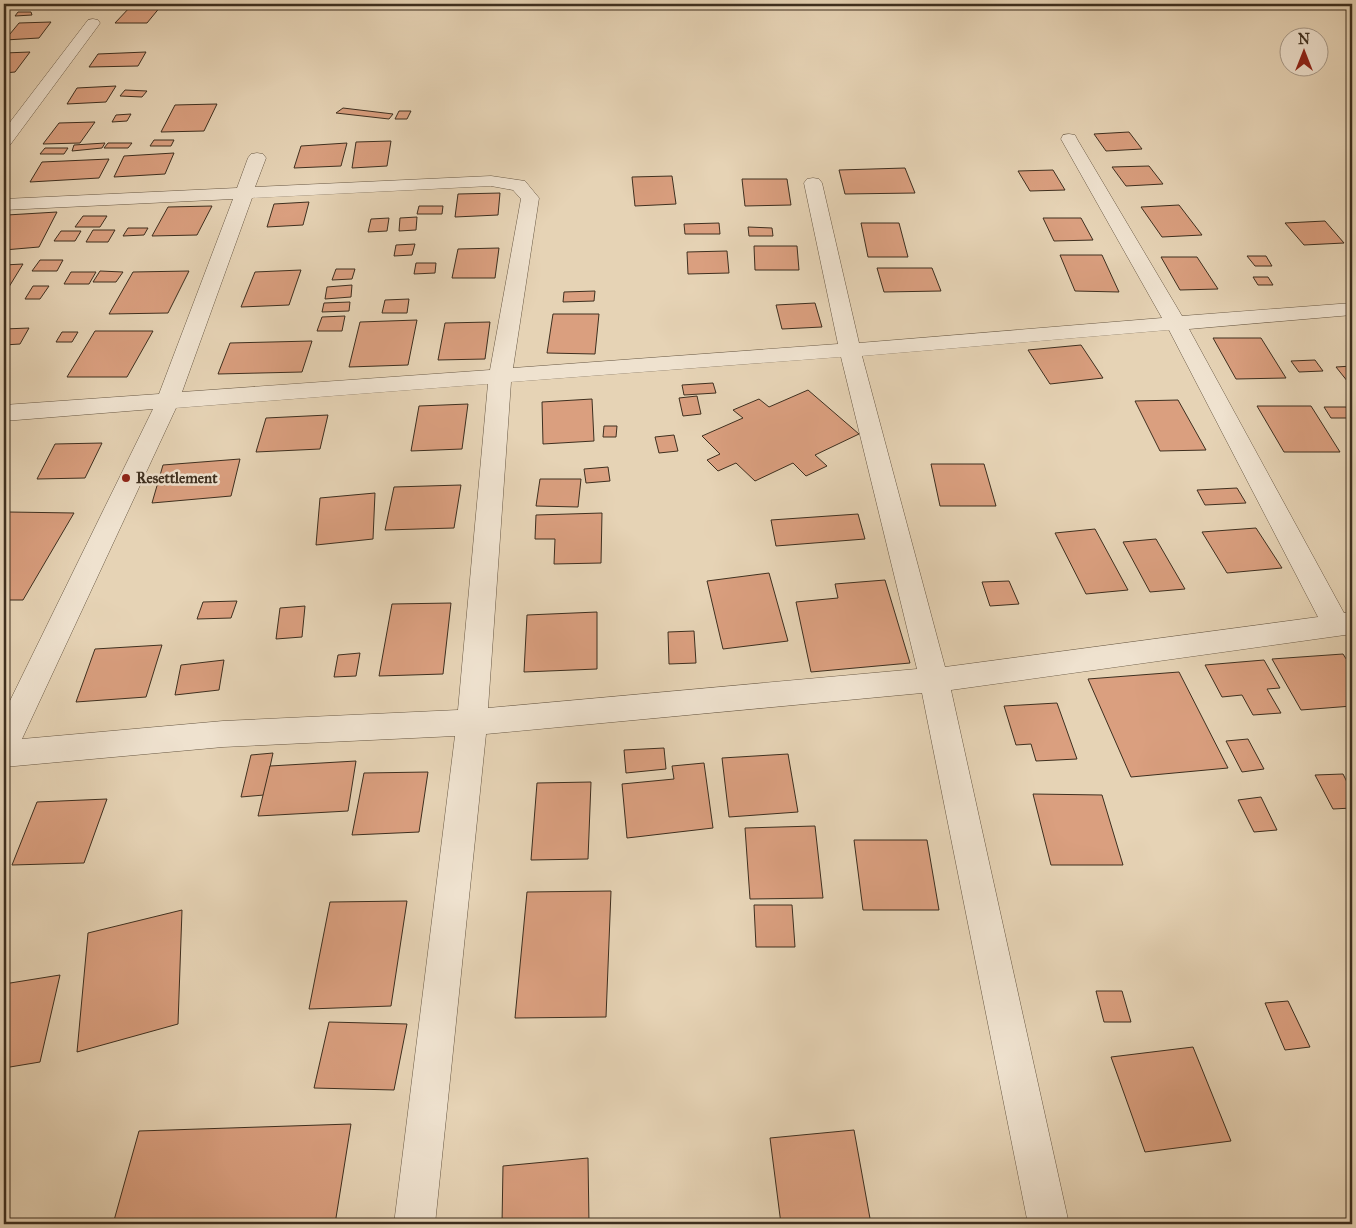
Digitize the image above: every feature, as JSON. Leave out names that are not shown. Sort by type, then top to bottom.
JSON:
[{"type":"street","points":[[4,141],[93,23]]},
{"type":"street","points":[[4,754],[223,734],[472,722],[934,680],[1344,624],[1176,324],[1069,139]]},
{"type":"street","points":[[4,744],[168,401],[257,158]]},
{"type":"street","points":[[4,204],[243,194],[481,181],[519,185],[530,198],[500,376],[472,722],[414,1224]]},
{"type":"street","points":[[813,182],[850,350],[934,680],[1049,1224]]},
{"type":"street","points":[[4,413],[850,350],[1352,309]]},
{"type":"building","points":[[131,6],[161,6],[147,23],[115,23]]},
{"type":"building","points":[[18,12],[31,12],[32,15],[15,16]]},
{"type":"building","points":[[51,22],[39,38],[5,40],[19,23]]},
{"type":"building","points":[[30,52],[15,72],[4,73],[4,53]]},
{"type":"building","points":[[146,52],[138,66],[89,67],[98,54]]},
{"type":"building","points":[[116,86],[106,102],[67,104],[77,88]]},
{"type":"building","points":[[125,90],[147,91],[142,97],[120,96]]},
{"type":"building","points":[[217,104],[204,131],[161,132],[175,105]]},
{"type":"building","points":[[343,108],[393,114],[389,119],[336,113]]},
{"type":"building","points":[[399,111],[411,111],[407,119],[395,119]]},
{"type":"building","points":[[131,114],[127,121],[112,122],[116,115]]},
{"type":"building","points":[[95,122],[80,143],[43,144],[59,123]]},
{"type":"building","points":[[1129,132],[1142,149],[1106,151],[1094,134]]},
{"type":"building","points":[[154,140],[174,140],[171,146],[150,146]]},
{"type":"building","points":[[391,141],[387,166],[352,168],[356,142]]},
{"type":"building","points":[[105,143],[102,148],[72,151],[74,145]]},
{"type":"building","points":[[108,143],[132,143],[128,148],[104,148]]},
{"type":"building","points":[[347,143],[341,166],[294,168],[301,146]]},
{"type":"building","points":[[45,148],[68,148],[64,154],[40,154]]},
{"type":"building","points":[[174,153],[165,174],[114,177],[124,156]]},
{"type":"building","points":[[109,159],[99,178],[30,182],[42,162]]},
{"type":"building","points":[[1149,166],[1163,184],[1126,186],[1112,167]]},
{"type":"building","points":[[905,168],[915,193],[845,194],[839,170]]},
{"type":"building","points":[[1053,170],[1065,190],[1030,191],[1018,171]]},
{"type":"building","points":[[672,176],[676,204],[635,206],[632,177]]},
{"type":"building","points":[[742,179],[787,179],[791,205],[745,206]]},
{"type":"building","points":[[500,193],[498,215],[455,217],[458,194]]},
{"type":"building","points":[[309,202],[303,225],[267,227],[274,204]]},
{"type":"building","points":[[1179,205],[1202,235],[1162,237],[1141,207]]},
{"type":"building","points":[[212,206],[197,235],[152,236],[168,207]]},
{"type":"building","points":[[419,206],[443,206],[442,214],[417,214]]},
{"type":"building","points":[[57,212],[39,247],[4,250],[4,221],[7,215]]},
{"type":"building","points":[[83,216],[107,216],[100,227],[75,227]]},
{"type":"building","points":[[417,217],[416,230],[399,231],[400,218]]},
{"type":"building","points":[[389,218],[387,231],[368,232],[371,219]]},
{"type":"building","points":[[1043,218],[1081,218],[1093,240],[1054,241]]},
{"type":"building","points":[[1325,221],[1344,243],[1304,245],[1285,223]]},
{"type":"building","points":[[719,223],[720,234],[685,234],[684,224]]},
{"type":"building","points":[[861,223],[899,223],[908,257],[868,257]]},
{"type":"building","points":[[748,227],[772,228],[773,236],[749,236]]},
{"type":"building","points":[[128,228],[148,228],[144,235],[123,236]]},
{"type":"building","points":[[93,230],[115,230],[108,242],[86,242]]},
{"type":"building","points":[[61,231],[81,231],[75,241],[54,241]]},
{"type":"building","points":[[415,244],[412,255],[394,256],[396,245]]},
{"type":"building","points":[[754,246],[797,246],[799,270],[755,270]]},
{"type":"building","points":[[499,248],[495,278],[452,278],[458,249]]},
{"type":"building","points":[[727,251],[729,273],[688,274],[687,252]]},
{"type":"building","points":[[1060,255],[1102,255],[1119,292],[1075,291]]},
{"type":"building","points":[[1247,256],[1266,256],[1272,266],[1255,266]]},
{"type":"building","points":[[1161,257],[1197,257],[1218,289],[1180,290]]},
{"type":"building","points":[[40,260],[63,260],[57,271],[32,271]]},
{"type":"building","points":[[416,263],[436,263],[435,273],[414,274]]},
{"type":"building","points":[[23,264],[4,295],[4,265]]},
{"type":"building","points":[[877,268],[932,268],[941,291],[884,292]]},
{"type":"building","points":[[336,269],[355,269],[352,279],[332,280]]},
{"type":"building","points":[[301,270],[289,305],[241,307],[255,272]]},
{"type":"building","points":[[100,271],[123,272],[116,282],[93,282]]},
{"type":"building","points":[[189,271],[168,313],[109,314],[133,272]]},
{"type":"building","points":[[71,272],[96,272],[89,284],[64,284]]},
{"type":"building","points":[[1253,277],[1268,277],[1273,285],[1258,285]]},
{"type":"building","points":[[352,285],[351,297],[325,299],[327,287]]},
{"type":"building","points":[[33,286],[49,286],[40,299],[25,299]]},
{"type":"building","points":[[595,291],[594,301],[563,302],[564,292]]},
{"type":"building","points":[[409,299],[407,313],[382,313],[385,300]]},
{"type":"building","points":[[350,302],[349,311],[322,312],[324,303]]},
{"type":"building","points":[[815,303],[822,327],[782,329],[776,305]]},
{"type":"building","points":[[553,314],[599,314],[595,354],[547,353]]},
{"type":"building","points":[[345,316],[342,331],[317,331],[322,317]]},
{"type":"building","points":[[417,320],[408,365],[349,367],[360,322]]},
{"type":"building","points":[[490,322],[485,359],[438,360],[445,323]]},
{"type":"building","points":[[29,328],[20,344],[4,345],[4,329]]},
{"type":"building","points":[[95,331],[153,331],[127,377],[67,377]]},
{"type":"building","points":[[62,332],[78,332],[72,342],[56,342]]},
{"type":"building","points":[[1213,338],[1261,338],[1286,378],[1236,379]]},
{"type":"building","points":[[312,341],[302,372],[218,374],[230,343]]},
{"type":"building","points":[[1081,345],[1103,378],[1050,384],[1028,350]]},
{"type":"building","points":[[1315,360],[1323,371],[1299,372],[1291,361]]},
{"type":"building","points":[[1352,366],[1352,382],[1348,382],[1336,367]]},
{"type":"building","points":[[713,383],[716,393],[684,395],[682,385]]},
{"type":"building","points":[[808,390],[859,434],[815,455],[827,466],[806,476],[793,463],[755,481],[736,463],[718,471],[707,460],[720,454],[702,436],[743,418],[733,410],[759,399],[769,407]]},
{"type":"building","points":[[697,396],[701,414],[683,416],[679,398]]},
{"type":"building","points":[[592,399],[594,441],[543,444],[542,402]]},
{"type":"building","points":[[1178,400],[1206,450],[1160,451],[1135,401]]},
{"type":"building","points":[[468,404],[462,449],[411,451],[419,406]]},
{"type":"building","points":[[1257,406],[1311,406],[1340,452],[1284,452]]},
{"type":"building","points":[[1324,407],[1346,407],[1352,418],[1331,418]]},
{"type":"building","points":[[328,415],[320,449],[256,452],[266,418]]},
{"type":"building","points":[[604,426],[617,426],[616,437],[603,437]]},
{"type":"building","points":[[674,435],[678,451],[659,453],[655,437]]},
{"type":"building","points":[[102,443],[85,478],[37,479],[55,444]]},
{"type":"building","points":[[240,459],[231,496],[152,503],[163,465]]},
{"type":"building","points":[[931,464],[984,464],[996,506],[940,506]]},
{"type":"building","points":[[608,467],[610,481],[586,483],[584,469]]},
{"type":"building","points":[[540,479],[581,479],[578,507],[536,506]]},
{"type":"building","points":[[461,485],[454,528],[385,530],[394,487]]},
{"type":"building","points":[[1237,488],[1246,503],[1205,505],[1197,490]]},
{"type":"building","points":[[375,493],[373,539],[316,545],[320,498]]},
{"type":"building","points":[[9,512],[74,513],[23,600],[4,600],[4,520]]},
{"type":"building","points":[[602,513],[601,563],[554,564],[555,539],[535,539],[536,515]]},
{"type":"building","points":[[858,514],[865,539],[776,546],[771,520]]},
{"type":"building","points":[[1256,528],[1282,568],[1227,573],[1202,532]]},
{"type":"building","points":[[1095,529],[1128,590],[1086,594],[1055,533]]},
{"type":"building","points":[[1156,539],[1185,589],[1150,592],[1123,542]]},
{"type":"building","points":[[769,573],[788,641],[723,649],[707,581]]},
{"type":"building","points":[[885,580],[910,663],[811,672],[796,602],[838,598],[835,584]]},
{"type":"building","points":[[1009,581],[1019,604],[990,606],[982,582]]},
{"type":"building","points":[[237,601],[231,618],[197,619],[203,602]]},
{"type":"building","points":[[451,603],[443,674],[379,676],[392,604]]},
{"type":"building","points":[[305,606],[302,637],[276,639],[280,608]]},
{"type":"building","points":[[597,612],[597,669],[524,672],[527,615]]},
{"type":"building","points":[[694,631],[696,663],[669,664],[668,632]]},
{"type":"building","points":[[162,645],[146,697],[76,702],[95,649]]},
{"type":"building","points":[[360,653],[356,676],[334,677],[338,655]]},
{"type":"building","points":[[1343,654],[1352,668],[1352,706],[1301,710],[1272,659]]},
{"type":"building","points":[[224,660],[219,690],[175,695],[181,665]]},
{"type":"building","points":[[1264,660],[1280,688],[1267,689],[1281,713],[1253,715],[1242,695],[1222,697],[1205,665]]},
{"type":"building","points":[[1179,672],[1228,768],[1131,777],[1088,679]]},
{"type":"building","points":[[1057,703],[1077,759],[1036,761],[1031,744],[1016,745],[1004,706]]},
{"type":"building","points":[[1248,739],[1264,769],[1242,772],[1226,741]]},
{"type":"building","points":[[664,748],[666,769],[626,773],[624,750]]},
{"type":"building","points":[[273,753],[264,795],[241,797],[251,755]]},
{"type":"building","points":[[788,754],[798,812],[729,817],[722,758]]},
{"type":"building","points":[[356,761],[348,811],[258,816],[270,766]]},
{"type":"building","points":[[704,763],[713,828],[627,838],[622,784],[674,779],[672,766]]},
{"type":"building","points":[[428,772],[419,832],[352,835],[364,773]]},
{"type":"building","points":[[1343,774],[1352,792],[1352,808],[1333,809],[1315,775]]},
{"type":"building","points":[[591,782],[588,859],[531,860],[537,783]]},
{"type":"building","points":[[1033,794],[1102,795],[1123,865],[1051,865]]},
{"type":"building","points":[[1261,797],[1277,830],[1254,832],[1238,800]]},
{"type":"building","points":[[107,799],[84,863],[12,865],[37,802]]},
{"type":"building","points":[[815,826],[823,898],[750,899],[745,828]]},
{"type":"building","points":[[854,840],[927,840],[939,910],[863,910]]},
{"type":"building","points":[[611,891],[606,1017],[515,1018],[527,892]]},
{"type":"building","points":[[407,901],[391,1006],[309,1009],[330,902]]},
{"type":"building","points":[[754,905],[792,905],[795,947],[756,947]]},
{"type":"building","points":[[182,910],[178,1024],[77,1052],[88,933]]},
{"type":"building","points":[[60,975],[40,1062],[4,1068],[4,984]]},
{"type":"building","points":[[1096,991],[1122,991],[1131,1022],[1104,1022]]},
{"type":"building","points":[[1288,1001],[1310,1047],[1285,1050],[1265,1003]]},
{"type":"building","points":[[329,1022],[407,1024],[394,1090],[314,1088]]},
{"type":"building","points":[[1193,1047],[1231,1141],[1145,1152],[1111,1057]]},
{"type":"building","points":[[351,1124],[335,1224],[113,1224],[139,1131]]},
{"type":"building","points":[[854,1130],[871,1224],[781,1224],[770,1138]]},
{"type":"building","points":[[588,1158],[589,1224],[502,1224],[503,1166]]},
{"type":"place","name":"Resettlement","points":[[126,478]]}]
